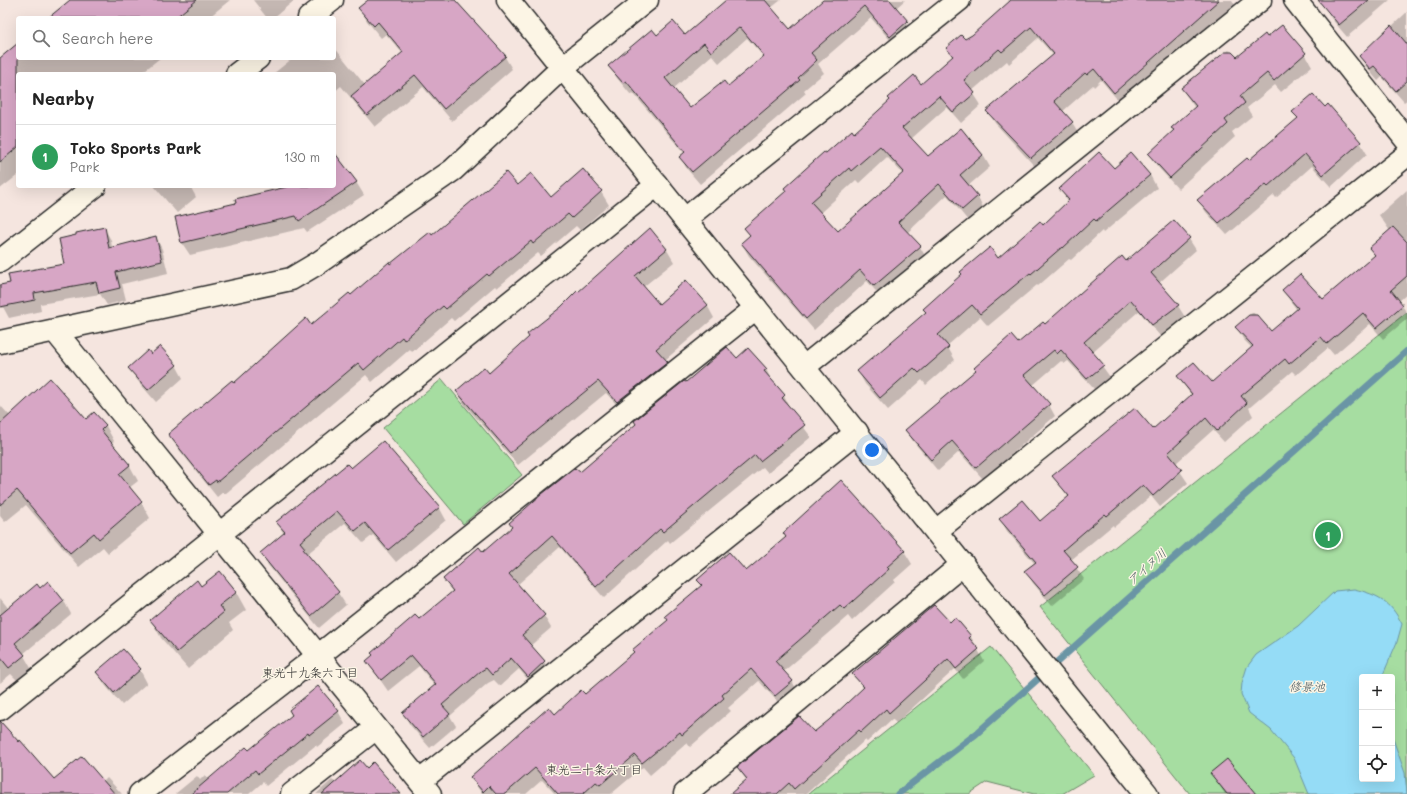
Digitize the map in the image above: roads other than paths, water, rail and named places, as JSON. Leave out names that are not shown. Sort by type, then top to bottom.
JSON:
[{"type":"street","points":[[312,16],[332,0]]},
{"type":"street","points":[[508,0],[1147,794]]},
{"type":"street","points":[[0,342],[291,280],[453,170],[562,68],[647,0]]},
{"type":"street","points":[[685,219],[959,0]]},
{"type":"street","points":[[804,367],[1260,0]]},
{"type":"street","points":[[1295,0],[1407,141]]},
{"type":"street","points":[[240,72],[255,60]]},
{"type":"street","points":[[936,531],[1407,155]]},
{"type":"street","points":[[0,709],[657,185]]},
{"type":"street","points":[[0,261],[92,188]]},
{"type":"street","points":[[140,794],[318,656],[756,308]]},
{"type":"street","points":[[55,331],[425,788],[857,432]]},
{"type":"street","points":[[685,794],[963,564]]},
{"type":"street","points":[[292,794],[376,728]]},
{"type":"water","name":"修景池","points":[[1354,589],[1377,597],[1388,604],[1398,616],[1402,624],[1397,642],[1383,674],[1359,674],[1359,782],[1395,782],[1395,745],[1405,773],[1407,794],[1309,794],[1294,758],[1271,730],[1249,713],[1241,694],[1242,683],[1247,667],[1256,655],[1298,626],[1335,591]]},
{"type":"waterway","name":"アイヌ川","points":[[898,794],[976,734],[1407,351]]},
{"type":"place","name":"Toko Sports Park","points":[[1328,535]]},
{"type":"district","name":"東光十九条六丁目","points":[[310,673]]},
{"type":"district","name":"東光二十条六丁目","points":[[594,770]]}]
